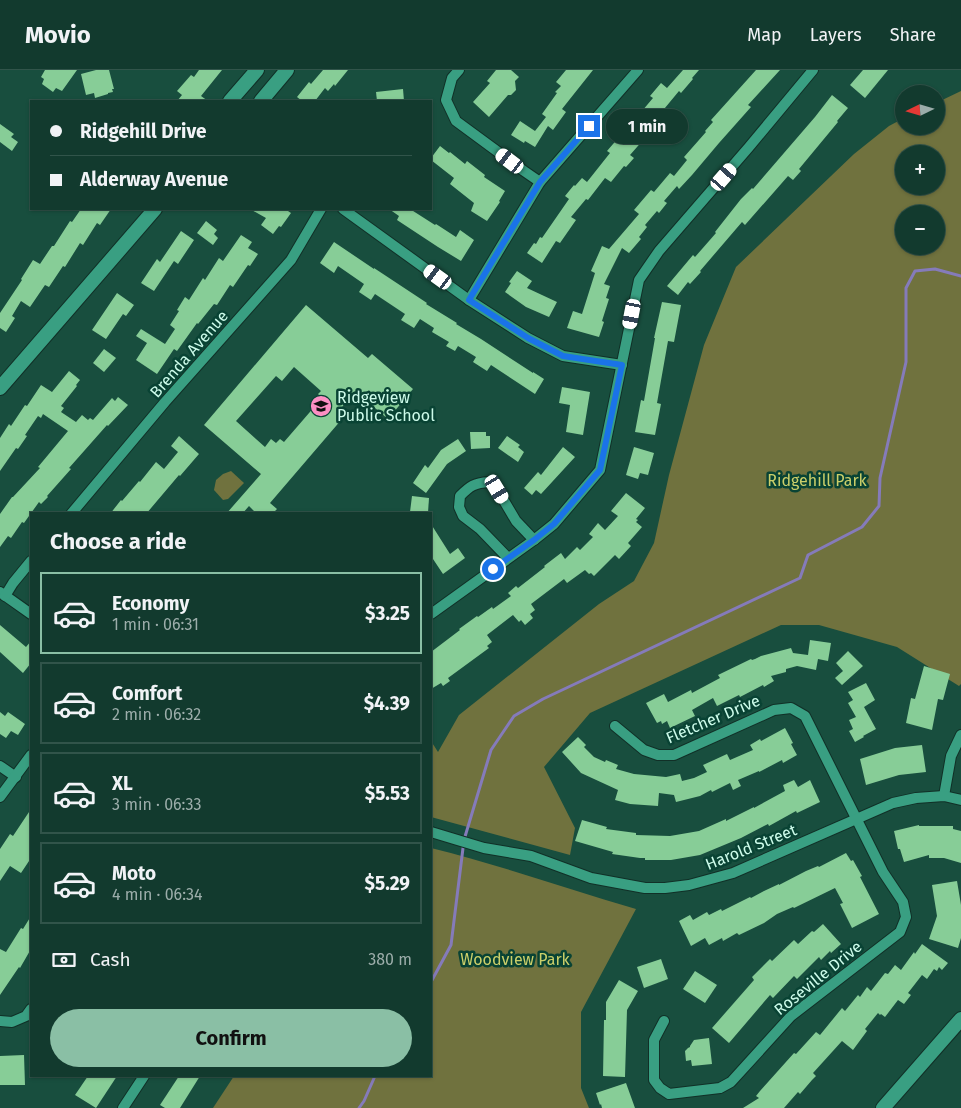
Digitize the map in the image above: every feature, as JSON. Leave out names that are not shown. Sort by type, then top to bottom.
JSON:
[{"type":"street","points":[[231,100],[257,70]]},
{"type":"street","points":[[262,100],[287,70]]},
{"type":"street","points":[[459,70],[452,78],[446,100],[456,121],[540,182]]},
{"type":"street","points":[[469,300],[540,182],[638,70]]},
{"type":"street","points":[[432,613],[554,524],[600,470],[639,280],[659,251],[813,70]]},
{"type":"street","points":[[0,388],[154,210]]},
{"type":"street","name":"Brenda Avenue","points":[[73,512],[165,402],[291,260],[320,210]]},
{"type":"street","points":[[344,210],[469,300],[528,338],[563,356],[622,365]]},
{"type":"street","points":[[508,558],[480,529],[463,516],[459,507],[460,496],[469,487],[479,482],[489,482],[497,489],[516,521],[534,540]]},
{"type":"street","points":[[30,562],[2,594],[30,613]]},
{"type":"street","name":"Fletcher Drive","points":[[615,726],[644,750],[658,755],[674,755],[774,710],[791,708],[805,716],[857,818]]},
{"type":"street","points":[[944,796],[951,756],[961,735]]},
{"type":"street","points":[[0,796],[30,756]]},
{"type":"street","points":[[0,766],[16,777]]},
{"type":"street","name":"Harold Street","points":[[432,832],[484,848],[531,856],[591,878],[645,888],[665,888],[689,885],[732,874],[857,818],[893,804],[916,798],[944,796],[961,800]]},
{"type":"street","name":"Roseville Drive","points":[[664,1021],[654,1040],[654,1080],[660,1088],[669,1094],[720,1088],[731,1082],[791,1016],[900,932],[906,917],[904,902],[883,872],[857,818]]},
{"type":"street","points":[[0,1021],[12,1022],[26,1016],[30,1010]]},
{"type":"street","points":[[883,1108],[961,1019]]},
{"type":"street","points":[[123,1108],[143,1077]]},
{"type":"green space","name":"Ridgehill Park","points":[[961,91],[961,684],[959,686],[897,647],[819,625],[781,625],[590,713],[544,767],[575,828],[570,855],[432,817],[432,743],[438,752],[459,715],[599,604],[634,581],[654,543],[669,475],[704,345],[736,267],[854,154],[895,123],[895,135],[945,135],[945,99]]},
{"type":"green space","points":[[231,471],[244,483],[228,499],[223,500],[214,490],[216,480],[223,474]]},
{"type":"green space","name":"Woodview Park","points":[[432,848],[508,869],[636,909],[581,1012],[581,1088],[589,1108],[213,1108],[233,1077],[432,1077]]},
{"type":"building","points":[[45,70],[77,70],[62,91],[56,88],[53,92],[42,84],[44,79],[41,77]]},
{"type":"building","points":[[96,70],[109,70],[114,89],[112,89],[113,92],[95,98],[94,93],[86,95],[81,74]]},
{"type":"building","points":[[199,70],[222,70],[201,96],[207,100],[178,100],[182,95],[177,91],[191,75],[194,77]]},
{"type":"building","points":[[323,70],[348,70],[335,86],[334,84],[328,91],[325,88],[316,100],[301,100],[297,97],[309,82],[311,84]]},
{"type":"building","points":[[496,70],[511,70],[519,77],[515,81],[516,90],[511,95],[508,95],[489,117],[473,102],[490,83],[487,81]]},
{"type":"building","points":[[566,70],[593,70],[562,109],[566,112],[553,130],[548,126],[535,147],[511,135],[520,121],[535,131],[546,117],[542,114],[557,93],[555,92],[561,86],[556,82]]},
{"type":"building","points":[[683,70],[699,70],[681,93],[679,91],[655,120],[659,122],[630,155],[634,158],[626,167],[624,166],[611,182],[605,178],[588,200],[586,199],[571,217],[576,220],[560,243],[556,241],[542,263],[527,253],[540,237],[542,238],[569,199],[565,196],[574,185],[582,178],[587,182],[610,153],[607,151],[626,129],[631,119],[639,109],[642,111],[653,98],[650,96],[661,83],[667,88]]},
{"type":"building","points":[[756,70],[780,70],[748,105],[751,107],[692,175],[679,189],[677,186],[664,201],[667,203],[645,225],[647,227],[639,237],[641,239],[629,253],[622,248],[604,284],[610,286],[606,298],[609,299],[599,337],[567,328],[573,311],[582,314],[595,273],[591,271],[602,246],[609,249],[639,214],[634,210],[651,190],[654,192],[670,173],[674,176],[687,160],[684,157],[713,122],[711,120]]},
{"type":"building","points":[[863,70],[888,70],[865,98],[850,85]]},
{"type":"building","points":[[403,89],[404,100],[377,100],[376,92]]},
{"type":"building","points":[[832,95],[848,108],[799,169],[801,171],[793,180],[788,176],[745,225],[742,222],[701,272],[690,284],[688,282],[678,295],[667,286],[693,255],[695,257],[716,233],[741,199],[753,189]]},
{"type":"building","points":[[0,124],[14,134],[11,137],[18,142],[12,151],[0,142]]},
{"type":"building","points":[[440,146],[465,164],[467,161],[485,175],[484,177],[505,191],[487,221],[471,211],[474,203],[450,184],[454,178],[432,161],[432,157]]},
{"type":"building","points":[[80,210],[110,210],[100,225],[97,223],[83,245],[80,243],[65,267],[63,266],[49,287],[45,285],[30,307],[21,301],[12,316],[15,318],[6,332],[0,328],[0,313],[33,260],[40,264],[70,221],[72,222]]},
{"type":"building","points":[[252,210],[286,210],[291,213],[281,227],[279,226],[273,234],[261,225],[266,218]]},
{"type":"building","points":[[390,210],[412,210],[456,237],[460,230],[474,240],[461,261],[397,220],[399,216]]},
{"type":"building","points":[[206,221],[217,230],[214,234],[218,238],[213,245],[197,233]]},
{"type":"building","points":[[181,231],[194,240],[178,264],[174,261],[154,291],[141,283],[157,259],[160,262]]},
{"type":"building","points":[[241,235],[252,242],[248,248],[258,254],[233,287],[230,285],[217,305],[214,304],[197,323],[177,351],[174,349],[157,374],[136,360],[147,343],[136,336],[141,329],[165,344],[175,329],[170,325],[185,297],[189,300],[219,258],[223,261]]},
{"type":"building","points":[[334,242],[456,324],[544,379],[535,394],[491,365],[487,371],[473,362],[476,357],[458,346],[455,351],[446,346],[449,342],[432,332],[434,328],[420,319],[414,328],[401,320],[405,314],[375,294],[371,300],[359,292],[364,284],[338,266],[334,273],[320,263]]},
{"type":"building","points":[[517,271],[532,281],[527,288],[557,302],[549,317],[526,307],[505,292]]},
{"type":"building","points":[[117,293],[134,305],[126,316],[123,314],[106,339],[92,330]]},
{"type":"building","points":[[662,302],[681,305],[674,342],[668,341],[657,403],[661,404],[655,435],[635,432],[641,400],[644,401]]},
{"type":"building","points":[[306,305],[368,358],[372,354],[413,389],[388,419],[355,391],[342,407],[348,412],[270,503],[277,509],[274,512],[255,512],[249,506],[244,512],[228,512],[261,474],[204,425]],"holes":[[[294,367],[321,391],[318,394],[322,398],[284,442],[280,439],[276,443],[271,439],[265,447],[236,421],[276,376],[282,381]]]},
{"type":"building","points":[[104,349],[116,358],[104,372],[93,363]]},
{"type":"building","points":[[69,371],[80,380],[61,406],[64,408],[61,412],[76,422],[82,415],[88,420],[90,418],[93,420],[112,398],[115,401],[118,397],[128,405],[107,425],[69,468],[71,469],[48,497],[41,504],[39,502],[11,538],[8,536],[0,547],[0,514],[12,497],[40,468],[38,467],[68,431],[43,414],[41,418],[38,416],[25,435],[27,436],[0,471],[0,438],[9,424],[11,426],[25,405],[27,406],[41,385],[52,392]]},
{"type":"building","points":[[562,387],[590,392],[583,435],[566,432],[570,405],[559,403]]},
{"type":"building","points":[[470,432],[486,432],[486,436],[490,436],[490,448],[471,449]]},
{"type":"building","points":[[179,436],[199,454],[148,512],[112,512],[156,462],[164,469],[178,452],[171,446]]},
{"type":"building","points":[[507,436],[520,445],[518,447],[524,452],[518,462],[498,448]]},
{"type":"building","points":[[458,439],[466,451],[447,464],[426,493],[413,483],[425,465],[428,468],[441,450]]},
{"type":"building","points":[[563,447],[575,457],[541,494],[536,490],[532,495],[524,488],[538,472],[541,475]]},
{"type":"building","points":[[634,447],[654,453],[648,475],[640,473],[638,479],[626,475]]},
{"type":"building","points":[[626,493],[645,508],[636,519],[638,520],[636,522],[642,527],[628,543],[631,546],[619,559],[615,555],[594,576],[585,570],[567,583],[564,579],[531,604],[535,610],[530,614],[533,618],[525,625],[521,620],[519,622],[513,615],[487,635],[492,642],[487,646],[489,648],[448,678],[450,681],[443,686],[441,683],[432,688],[432,651],[477,616],[492,607],[493,609],[511,596],[508,593],[516,586],[518,588],[561,553],[565,559],[577,547],[580,550],[593,537],[589,534],[598,523],[605,530],[618,516],[611,511]]},
{"type":"building","points":[[412,496],[429,498],[428,512],[410,512]]},
{"type":"building","points":[[432,526],[450,554],[458,548],[465,558],[443,574],[432,558]]},
{"type":"building","points":[[0,625],[26,647],[30,642],[30,664],[23,673],[0,652]]},
{"type":"building","points":[[810,640],[831,643],[828,661],[818,659],[816,670],[797,666],[786,669],[786,672],[771,676],[774,681],[764,687],[763,685],[717,706],[713,698],[692,710],[695,716],[670,728],[667,721],[662,724],[661,721],[657,723],[646,703],[664,694],[668,702],[691,690],[692,693],[720,678],[718,675],[761,656],[791,648],[793,653],[808,655]]},
{"type":"building","points":[[848,651],[863,666],[842,685],[835,678],[843,671],[836,663]]},
{"type":"building","points":[[924,666],[950,674],[943,700],[938,699],[932,730],[906,723],[911,698],[915,699]]},
{"type":"building","points":[[866,683],[875,700],[864,707],[876,729],[855,742],[849,731],[853,729],[849,720],[856,717],[848,703],[853,700],[848,692]]},
{"type":"building","points":[[0,712],[5,716],[8,712],[25,724],[18,735],[11,731],[6,738],[0,734]]},
{"type":"building","points":[[785,728],[797,755],[783,763],[782,760],[738,780],[741,786],[733,790],[730,783],[712,792],[711,790],[700,796],[676,802],[674,795],[659,793],[658,806],[630,804],[615,800],[618,790],[581,773],[562,752],[578,737],[586,745],[584,747],[594,757],[618,765],[616,769],[634,774],[666,777],[680,774],[682,781],[707,772],[703,765],[727,754],[730,760],[753,750],[750,745]]},
{"type":"building","points":[[922,745],[926,772],[899,775],[866,785],[860,759],[895,748]]},
{"type":"building","points":[[794,780],[798,787],[810,780],[820,802],[700,855],[671,860],[645,860],[645,858],[612,854],[613,852],[575,841],[582,820],[607,827],[606,829],[636,833],[636,835],[670,836],[699,831],[754,808],[785,791],[783,785]]},
{"type":"building","points":[[30,810],[30,860],[21,873],[10,866],[0,881],[0,849],[10,834],[13,836]]},
{"type":"building","points":[[919,825],[953,826],[953,829],[961,831],[961,863],[944,858],[929,858],[929,855],[904,862],[900,849],[898,849],[894,831]]},
{"type":"building","points":[[846,853],[851,861],[853,860],[862,876],[860,877],[879,914],[852,928],[840,904],[843,903],[835,888],[777,914],[764,923],[739,935],[737,933],[723,941],[722,938],[709,945],[705,938],[691,946],[679,921],[690,915],[693,920],[707,912],[709,915],[721,909],[722,911]]},
{"type":"building","points":[[957,881],[961,905],[961,938],[958,948],[929,939],[937,916],[932,885]]},
{"type":"building","points":[[30,918],[30,951],[0,995],[0,949],[6,952],[21,928],[23,929]]},
{"type":"building","points":[[823,924],[841,944],[821,960],[819,957],[797,979],[794,976],[773,998],[770,995],[729,1043],[712,1028],[754,980],[752,977],[770,959],[772,961],[794,940],[798,944]]},
{"type":"building","points":[[922,944],[948,963],[942,970],[939,967],[937,971],[934,969],[927,979],[922,975],[908,993],[911,995],[904,1004],[898,1000],[885,1017],[878,1013],[865,1029],[867,1031],[853,1050],[842,1041],[813,1073],[816,1076],[784,1108],[743,1108],[759,1098],[756,1096],[794,1053],[796,1054],[816,1032],[820,1035],[842,1008],[845,1011],[858,995],[860,997],[867,987],[871,991],[885,973],[888,974],[895,965],[901,970]]},
{"type":"building","points":[[661,959],[668,979],[644,988],[637,967]]},
{"type":"building","points":[[695,971],[717,985],[705,1003],[683,989]]},
{"type":"building","points":[[619,980],[638,991],[627,1010],[625,1077],[603,1076],[606,1002]]},
{"type":"building","points":[[709,1038],[712,1064],[692,1066],[691,1060],[686,1061],[685,1051],[694,1040]]},
{"type":"building","points":[[24,1055],[25,1085],[0,1085],[0,1056]]},
{"type":"building","points":[[87,1077],[116,1077],[96,1108],[75,1095]]},
{"type":"building","points":[[178,1077],[199,1077],[180,1108],[165,1108],[160,1105]]},
{"type":"building","points":[[626,1083],[635,1108],[602,1108],[596,1093]]},
{"type":"waterway","points":[[432,980],[451,945],[464,840],[491,750],[514,716],[543,699],[800,578],[808,555],[862,527],[879,506],[880,478],[906,362],[906,288],[915,271],[935,269],[961,276]]},
{"type":"waterway","points":[[359,1108],[375,1077]]},
{"type":"place","name":"Ridgeview Public School","points":[[321,406]]},
{"type":"route","points":[[493,569],[554,524],[600,470],[622,365],[563,356],[528,338],[469,300],[540,182],[589,126]]}]
